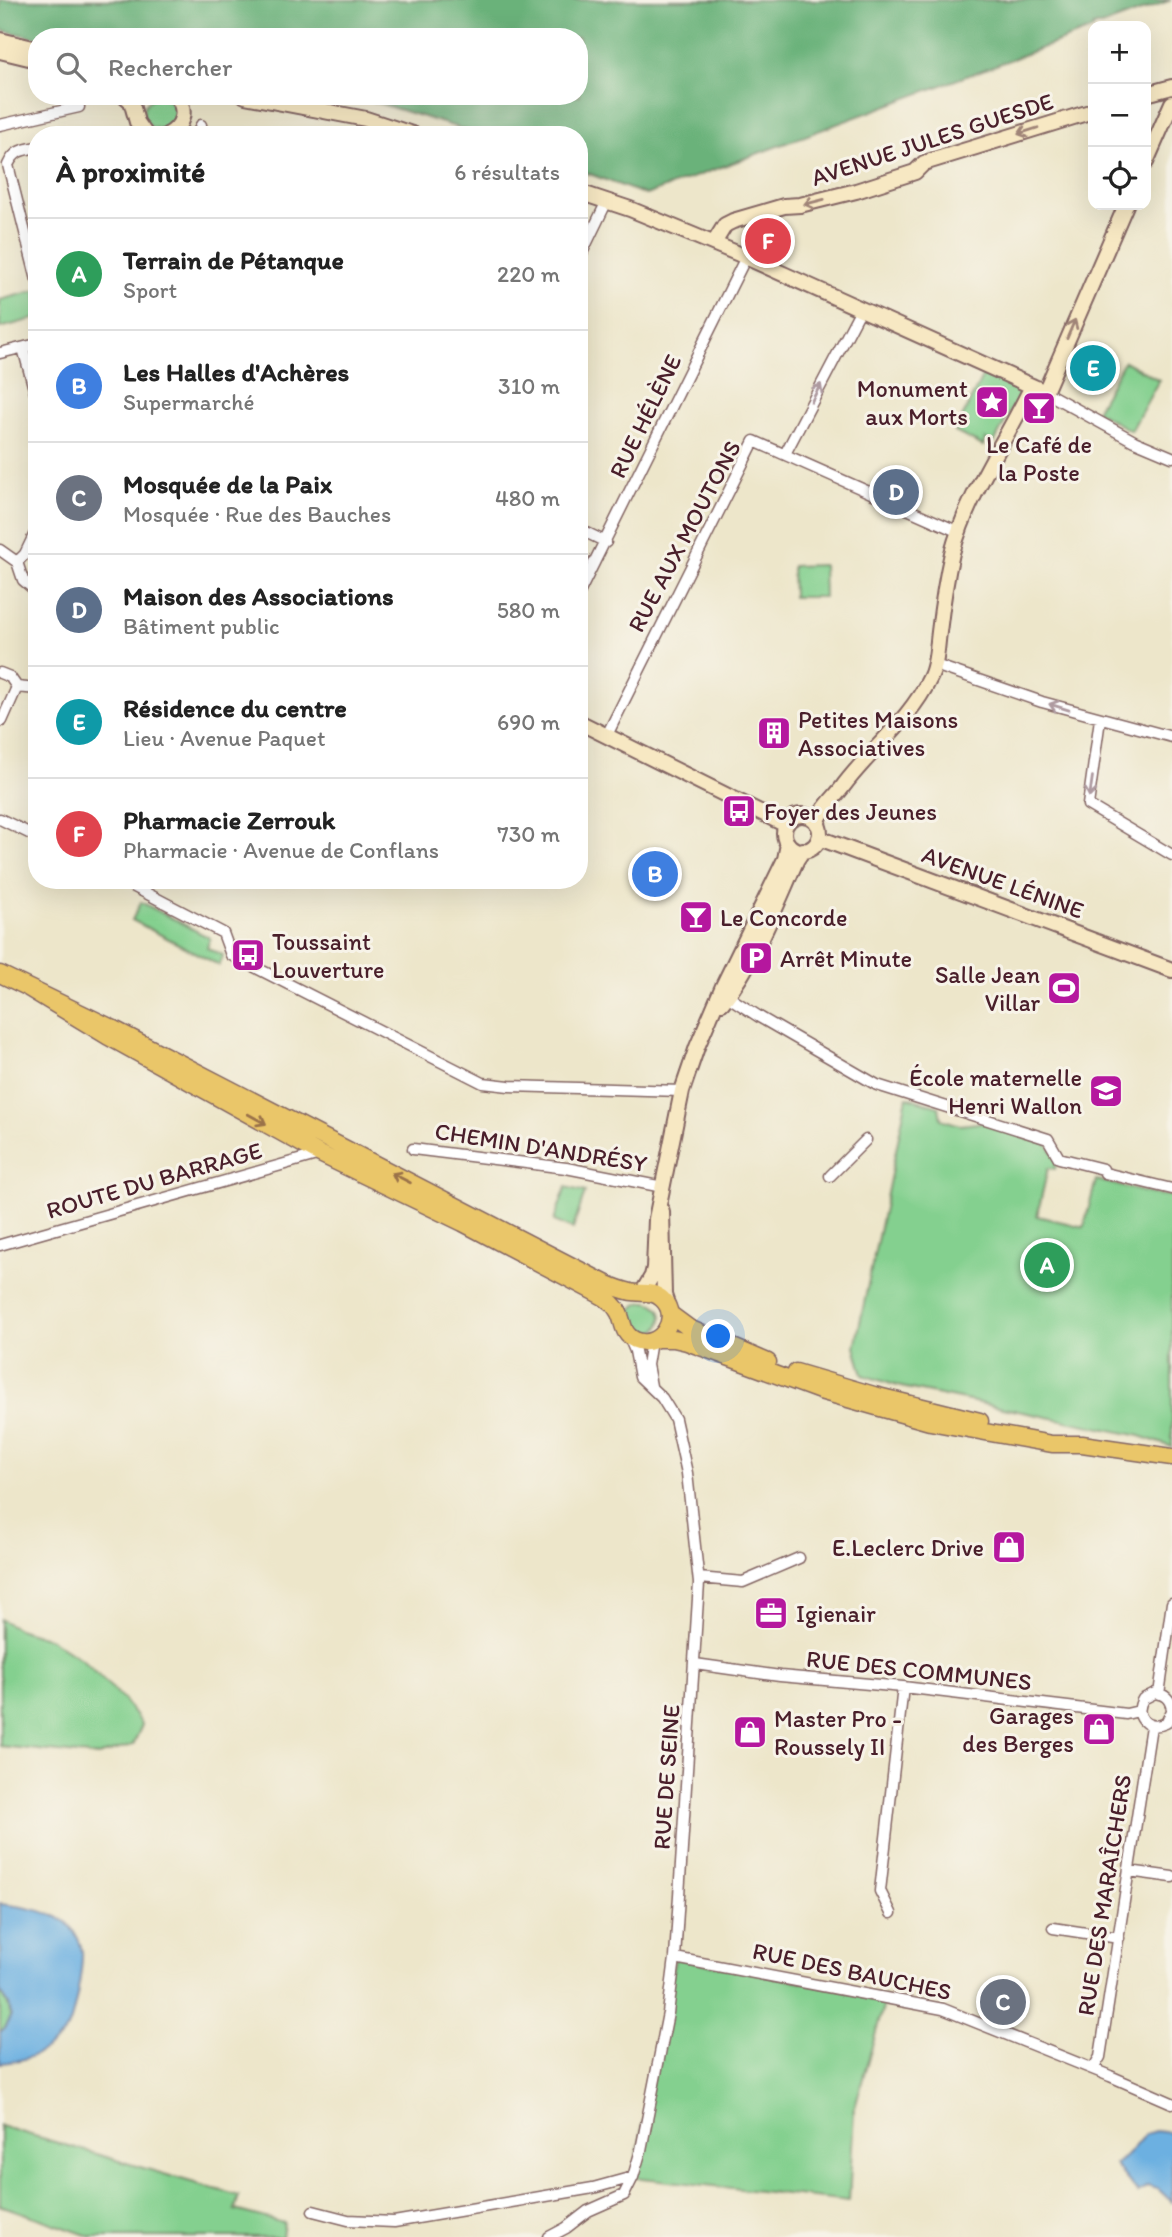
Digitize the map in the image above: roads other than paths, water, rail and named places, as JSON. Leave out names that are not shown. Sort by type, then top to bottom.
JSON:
[{"type":"main road","points":[[0,974],[112,1028],[605,1283],[618,1289],[659,1296],[683,1325],[763,1360],[802,1374],[907,1403],[1082,1444],[1172,1457]]},
{"type":"main road","points":[[27,988],[107,1036],[320,1154],[463,1223],[600,1294],[609,1300],[620,1315],[621,1323],[629,1336],[643,1342],[674,1339],[691,1343],[820,1391],[930,1422],[1052,1444],[1082,1444]]},
{"type":"main road","points":[[620,1315],[626,1301],[640,1293]]},
{"type":"main road","points":[[655,1340],[668,1328],[669,1311]]},
{"type":"street","points":[[0,40],[28,47]]},
{"type":"street","points":[[0,51],[28,58]]},
{"type":"street","points":[[1151,93],[1172,87]]},
{"type":"street","points":[[1151,151],[1172,103]]},
{"type":"street","points":[[132,105],[141,126]]},
{"type":"street","points":[[135,114],[137,105]]},
{"type":"street","points":[[178,126],[182,118],[182,105]]},
{"type":"street","points":[[292,105],[366,119],[387,126]]},
{"type":"street","points":[[0,125],[79,107]]},
{"type":"street","name":"AVENUE JULES GUESDE","points":[[714,243],[725,225],[733,221],[784,206],[800,205],[856,191],[915,172],[924,163],[1088,113]]},
{"type":"street","points":[[28,149],[12,156],[8,165],[28,244]]},
{"type":"street","points":[[588,195],[746,257],[1039,389],[1134,441],[1172,457]]},
{"type":"street","points":[[588,240],[607,201]]},
{"type":"street","points":[[712,1015],[736,986],[761,939],[797,859],[803,850],[814,845],[814,826],[821,798],[849,777],[897,725],[918,700],[932,677],[952,555],[969,505],[1039,389],[1124,210]]},
{"type":"street","name":"RUE HÉLÈNE","points":[[588,576],[746,257]]},
{"type":"street","points":[[785,454],[861,309]]},
{"type":"street","points":[[0,354],[28,347]]},
{"type":"street","points":[[23,348],[28,367]]},
{"type":"street","name":"RUE AUX MOUTONS","points":[[607,735],[754,441],[958,532]]},
{"type":"street","points":[[588,533],[606,542]]},
{"type":"street","points":[[17,562],[28,548]]},
{"type":"street","points":[[0,550],[17,562],[23,580],[28,584]]},
{"type":"street","points":[[935,665],[1100,719],[1172,737]]},
{"type":"street","points":[[0,673],[10,677],[17,687],[28,688]]},
{"type":"street","points":[[2,721],[17,687]]},
{"type":"street","points":[[1100,719],[1088,805],[1172,855]]},
{"type":"street","points":[[588,726],[786,825]]},
{"type":"street","points":[[803,850],[788,844],[784,834],[786,825],[793,817],[814,826]]},
{"type":"street","points":[[0,819],[28,833]]},
{"type":"street","name":"AVENUE LÉNINE","points":[[814,826],[1172,970]]},
{"type":"street","points":[[640,1293],[654,1268],[654,1232],[682,1091],[723,986],[785,859],[788,844]]},
{"type":"street","points":[[138,889],[223,933],[231,955],[483,1083],[682,1091]]},
{"type":"street","points":[[727,996],[877,1085],[1048,1139],[1059,1158],[1172,1189]]},
{"type":"street","points":[[830,1176],[866,1140]]},
{"type":"street","name":"CHEMIN D'ANDRÉSY","points":[[413,1149],[566,1168],[663,1187]]},
{"type":"street","points":[[320,1154],[349,1151]]},
{"type":"street","name":"ROUTE DU BARRAGE","points":[[0,1245],[320,1154]]},
{"type":"street","points":[[660,1202],[664,1219],[664,1295],[669,1311]]},
{"type":"street","name":"RUE DE SEINE","points":[[629,1336],[635,1350],[640,1377],[670,1408],[675,1419],[687,1473],[699,1578],[675,1958],[668,2013],[633,2177]]},
{"type":"street","points":[[651,1387],[647,1365],[655,1340]]},
{"type":"street","points":[[699,1578],[743,1582],[799,1558]]},
{"type":"street","points":[[1159,1693],[1172,1603]]},
{"type":"street","name":"RUE DES COMMUNES","points":[[695,1664],[780,1676],[903,1687],[1126,1714],[1139,1711]]},
{"type":"street","points":[[891,1913],[880,1891],[903,1687]]},
{"type":"street","points":[[1159,1693],[1169,1700],[1172,1710],[1166,1723],[1161,1726],[1151,1726],[1143,1721],[1139,1711],[1143,1699],[1150,1694],[1159,1693]]},
{"type":"street","name":"RUE DES MARAÎCHERS","points":[[1093,2069],[1100,2057],[1151,1726]]},
{"type":"street","points":[[1129,1871],[1172,1877]]},
{"type":"street","points":[[1053,1928],[1119,1938]]},
{"type":"street","name":"RUE DES BAUCHES","points":[[675,1958],[943,2009],[1172,2104]]},
{"type":"street","points":[[313,2211],[348,2220],[394,2222],[593,2188],[633,2177]]},
{"type":"street","points":[[548,2237],[566,2228],[588,2211],[624,2195],[633,2177]]},
{"type":"water","points":[[0,1904],[40,1911],[63,1920],[76,1934],[82,1952],[77,1993],[66,2031],[36,2054],[0,2063],[0,2032],[6,2027],[11,2015],[9,2004],[0,1991]]},
{"type":"water","points":[[1155,2131],[1172,2133],[1172,2202],[1158,2189],[1147,2186],[1138,2193],[1115,2165],[1145,2134]]},
{"type":"place","name":"Pharmacie Zerrouk","points":[[768,241]]},
{"type":"place","name":"Résidence du centre","points":[[1093,368]]},
{"type":"place","name":"Monument aux Morts","points":[[992,402]]},
{"type":"place","name":"Le Café de la Poste","points":[[1039,408]]},
{"type":"place","name":"Maison des Associations","points":[[896,492]]},
{"type":"place","name":"Petites Maisons Associatives","points":[[774,733]]},
{"type":"place","name":"Foyer des Jeunes","points":[[739,811]]},
{"type":"place","name":"Les Halles d'Achères","points":[[655,874]]},
{"type":"place","name":"Le Concorde","points":[[696,917]]},
{"type":"place","name":"Toussaint Louverture","points":[[248,955]]},
{"type":"place","name":"Arrêt Minute","points":[[756,958]]},
{"type":"place","name":"Salle Jean Villar","points":[[1064,988]]},
{"type":"place","name":"École maternelle Henri Wallon","points":[[1106,1091]]},
{"type":"place","name":"Terrain de Pétanque","points":[[1047,1265]]},
{"type":"place","name":"E.Leclerc Drive","points":[[1009,1547]]},
{"type":"place","name":"Igienair","points":[[771,1613]]},
{"type":"place","name":"Garages des Berges","points":[[1099,1729]]},
{"type":"place","name":"Master Pro - Roussely II","points":[[750,1732]]},
{"type":"place","name":"Mosquée de la Paix","points":[[1003,2002]]}]
